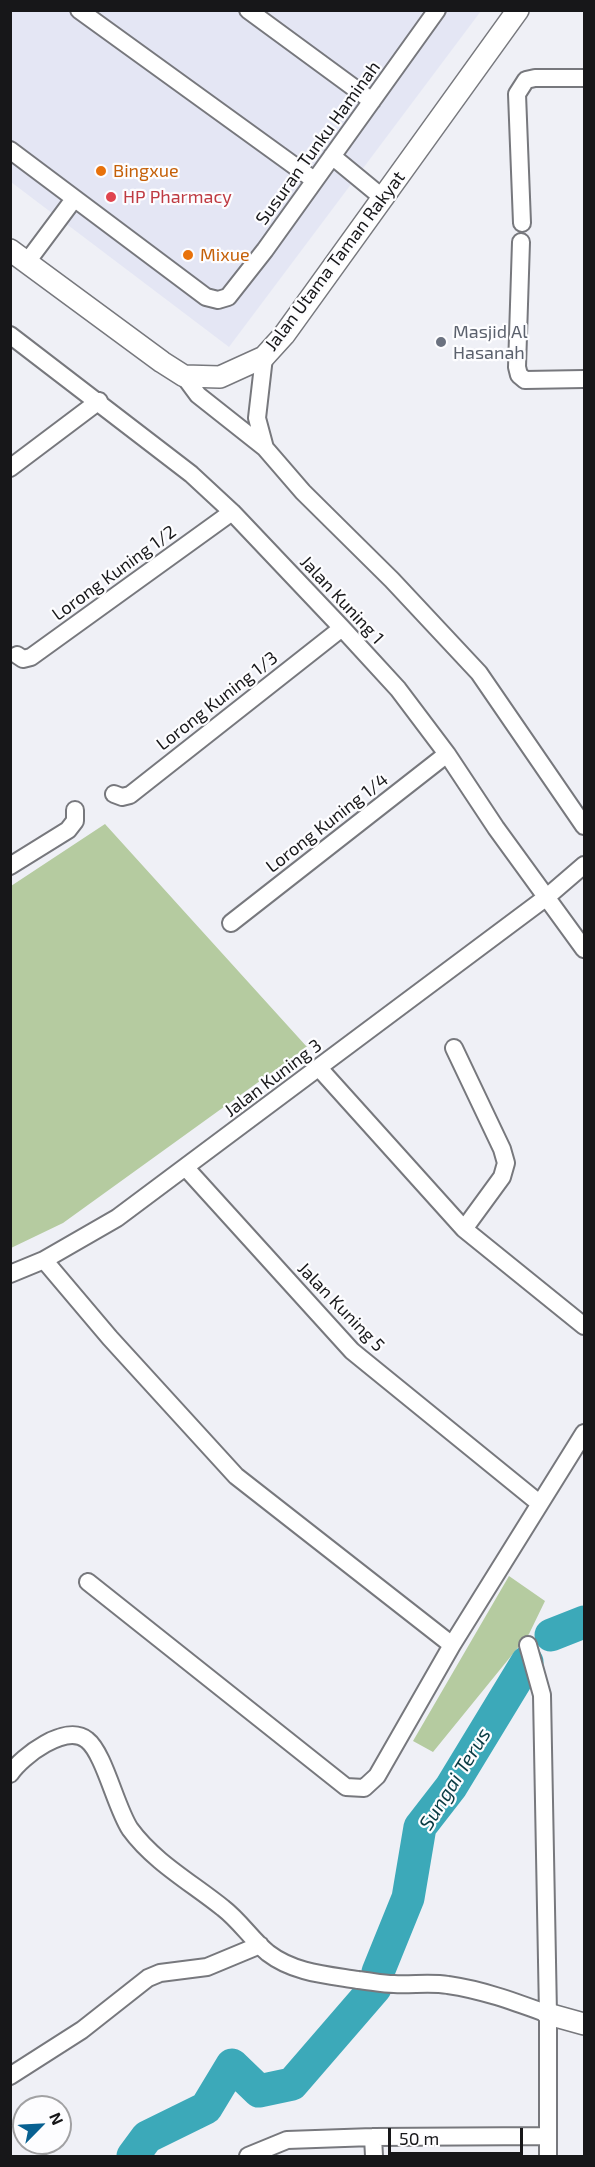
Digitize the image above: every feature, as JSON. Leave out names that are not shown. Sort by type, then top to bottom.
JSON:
[{"type":"street","points":[[79,10],[314,180]]},
{"type":"street","points":[[248,10],[372,101]]},
{"type":"street","name":"Susuran Tunku Haminah","points":[[74,199],[206,297],[218,300],[228,297],[265,250],[437,10]]},
{"type":"street","name":"Jalan Utama Taman Rakyat","points":[[184,376],[220,377],[264,357],[284,335],[518,10]]},
{"type":"street","points":[[522,224],[517,94],[526,80],[585,78]]},
{"type":"street","points":[[10,150],[74,199],[19,256],[184,376],[198,395],[265,448],[303,492],[392,580],[479,673],[585,825]]},
{"type":"street","points":[[332,156],[383,198]]},
{"type":"street","points":[[521,242],[517,367],[519,375],[525,380],[585,379]]},
{"type":"street","name":"Jalan Kuning 1","points":[[10,335],[99,401],[191,474],[232,512],[342,628],[398,689],[447,754],[496,828],[585,949]]},
{"type":"street","points":[[264,357],[257,418],[265,448]]},
{"type":"street","points":[[10,468],[99,401]]},
{"type":"street","name":"Lorong Kuning 1/2","points":[[17,655],[23,659],[31,657],[232,512]]},
{"type":"street","name":"Lorong Kuning 1/3","points":[[114,794],[122,797],[130,795],[342,628]]},
{"type":"street","name":"Lorong Kuning 1/4","points":[[231,923],[447,754]]},
{"type":"street","points":[[10,866],[68,830],[75,821],[75,810]]},
{"type":"street","name":"Jalan Kuning 3","points":[[10,1274],[44,1260],[117,1218],[548,896],[585,865]]},
{"type":"street","points":[[454,1048],[502,1149],[506,1163],[502,1177],[464,1229]]},
{"type":"street","points":[[319,1068],[464,1229],[585,1326]]},
{"type":"street","name":"Jalan Kuning 5","points":[[186,1168],[351,1351],[539,1503]]},
{"type":"street","points":[[44,1260],[110,1338],[236,1476],[452,1645]]},
{"type":"street","points":[[88,1582],[346,1787],[364,1788],[377,1776],[452,1645],[585,1433]]},
{"type":"street","points":[[528,1645],[542,1695],[548,2014],[548,2157]]},
{"type":"street","points":[[10,1774],[23,1758],[61,1737],[71,1735],[87,1740],[98,1755],[129,1828],[141,1842],[155,1856],[232,1915],[260,1945],[283,1962],[311,1973],[391,1984],[446,1984],[495,1994],[548,2014],[585,2024]]},
{"type":"street","points":[[10,2076],[82,2030],[148,1978],[160,1972],[207,1967],[260,1945]]},
{"type":"street","points":[[248,2157],[287,2140],[547,2136]]},
{"type":"street","points":[[374,2137],[374,2157]]},
{"type":"shaded area","points":[[10,11],[481,11],[229,347],[11,182]]},
{"type":"green space","points":[[105,824],[307,1047],[63,1223],[11,1248],[11,886]]},
{"type":"green space","points":[[509,1576],[545,1601],[529,1634],[433,1752],[413,1741]]},
{"type":"waterway","name":"Sungai Terus","points":[[551,1635],[584,1622]]},
{"type":"waterway","name":"Sungai Terus","points":[[378,1972],[408,1898],[420,1827],[451,1787],[527,1662]]},
{"type":"waterway","name":"Sungai Terus","points":[[133,2156],[147,2137],[206,2108],[232,2065],[259,2091],[292,2084],[375,1988]]},
{"type":"place","name":"Bingxue","points":[[101,171]]},
{"type":"place","name":"HP Pharmacy","points":[[111,197]]},
{"type":"place","name":"Mixue","points":[[188,255]]},
{"type":"place","name":"Masjid Al Hasanah","points":[[441,342]]}]
